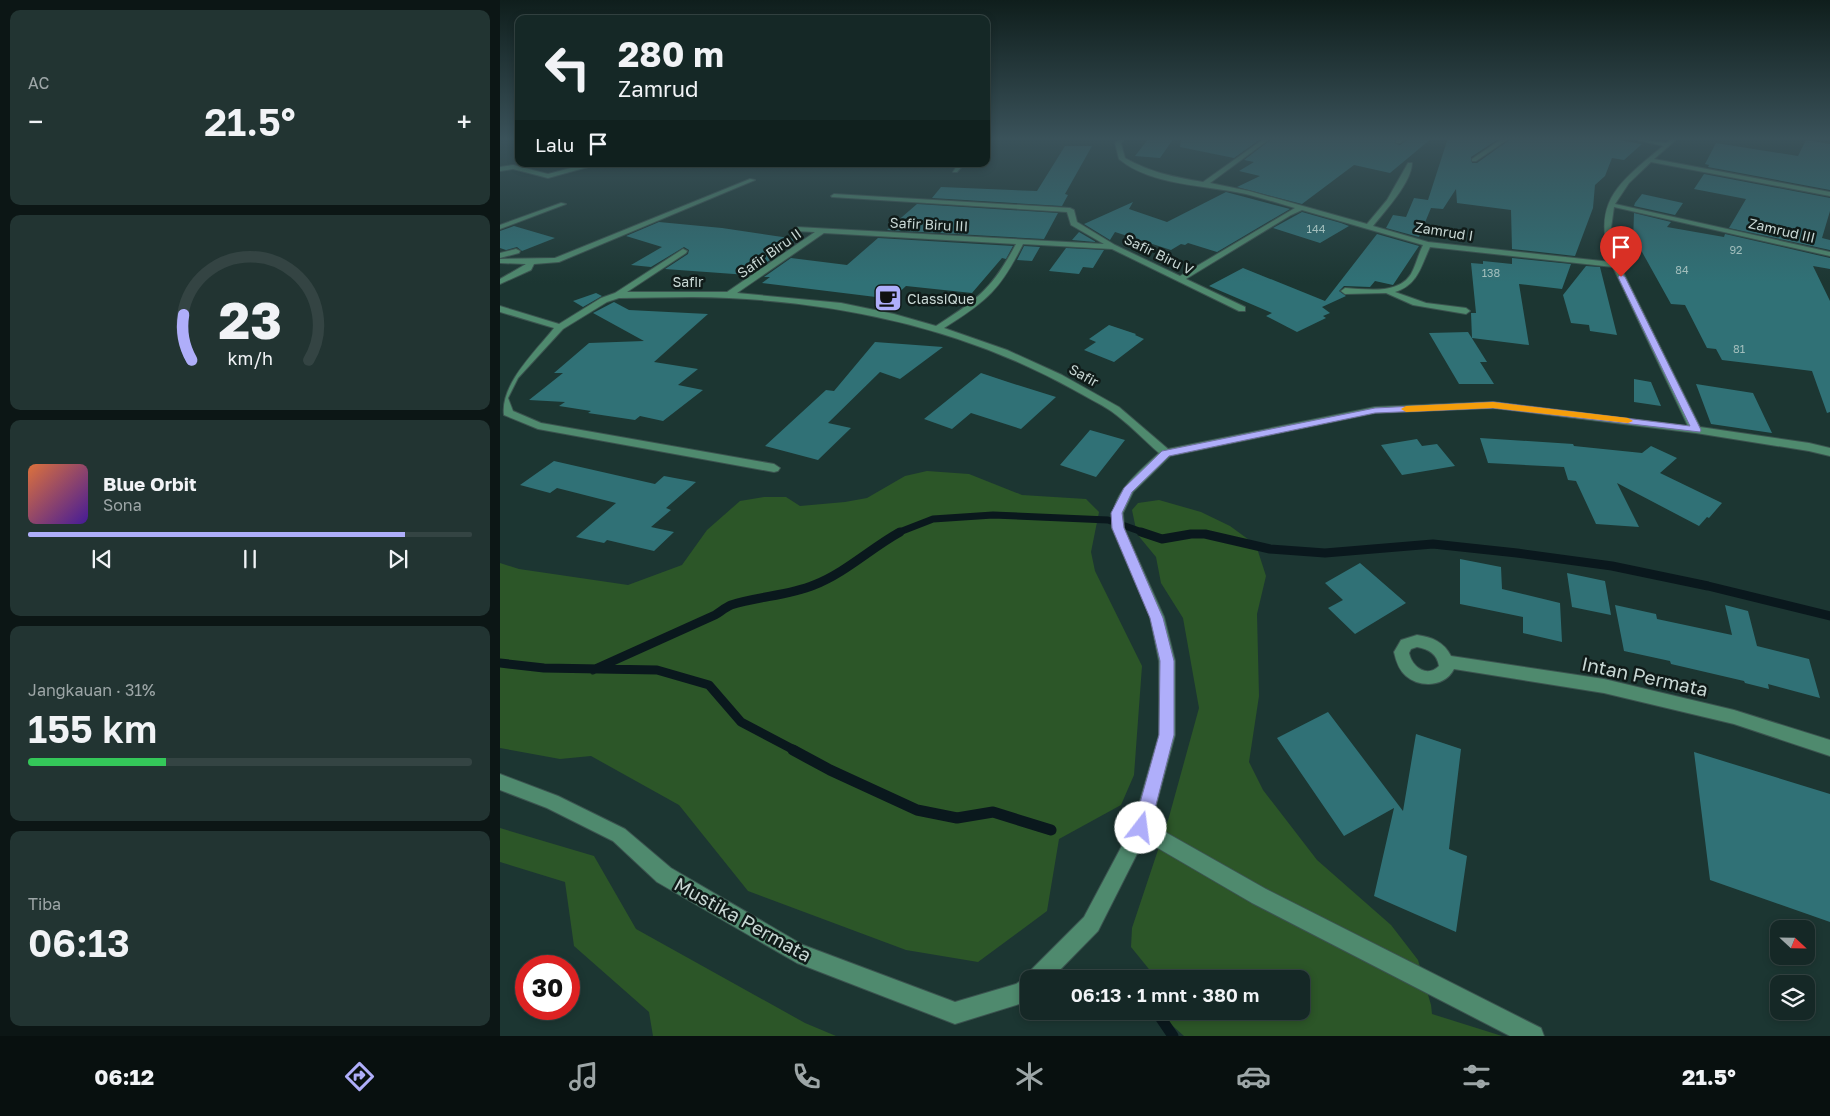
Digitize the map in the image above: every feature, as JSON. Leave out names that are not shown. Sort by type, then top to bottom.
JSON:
[{"type":"street","points":[[500,261],[531,262],[556,260],[736,186]]},
{"type":"street","name":"Zamrud I","points":[[1220,186],[1303,207],[1427,244],[1616,265]]},
{"type":"street","points":[[1370,227],[1398,186]]},
{"type":"street","points":[[1624,186],[1608,214],[1608,232],[1616,265],[1696,430]]},
{"type":"street","points":[[1789,186],[1830,194]]},
{"type":"street","points":[[834,196],[1068,210],[1073,212],[1067,233],[1114,247]]},
{"type":"street","points":[[500,226],[563,204]]},
{"type":"street","name":"Zamrud III","points":[[1612,205],[1830,254]]},
{"type":"street","points":[[1180,279],[1288,214],[1303,207]]},
{"type":"street","name":"Safir Biru III","points":[[797,229],[1021,241],[1067,233]]},
{"type":"street","name":"Safir Biru II","points":[[729,295],[822,231]]},
{"type":"street","name":"Safir Biru V","points":[[1067,233],[1114,247],[1242,309]]},
{"type":"street","points":[[937,329],[991,290],[1003,276],[1021,241]]},
{"type":"street","points":[[1345,291],[1388,291],[1405,285],[1413,276],[1427,244]]},
{"type":"street","points":[[500,256],[516,250]]},
{"type":"street","points":[[618,295],[683,251]]},
{"type":"street","points":[[500,282],[528,268],[531,262]]},
{"type":"street","points":[[1388,291],[1400,299],[1415,304],[1466,311]]},
{"type":"street","name":"Safir","points":[[774,468],[538,426],[508,413],[503,398],[514,377],[560,327],[604,300],[618,295],[729,295],[841,306],[894,317],[937,329],[1004,352],[1058,377],[1115,409],[1166,453]]},
{"type":"street","points":[[500,309],[560,327]]},
{"type":"street","points":[[1045,970],[1091,924],[1141,828],[1167,735],[1167,661],[1157,618],[1118,528],[1117,513],[1128,490],[1166,453],[1375,410],[1493,405],[1696,430],[1809,447],[1830,452]]},
{"type":"street","name":"Intan Permata","points":[[1446,662],[1604,686],[1734,717],[1830,748]]},
{"type":"street","name":"Mustika Permata","points":[[500,782],[552,802],[619,835],[664,875],[806,956],[955,1013],[1020,994]]},
{"type":"street","points":[[1141,828],[1268,901],[1533,1036]]},
{"type":"green space","points":[[927,471],[969,474],[1022,495],[1086,499],[1099,512],[1091,552],[1095,571],[1142,666],[1134,775],[1121,805],[1059,839],[1047,911],[978,962],[906,950],[748,891],[679,805],[591,756],[560,759],[500,748],[500,563],[519,569],[628,585],[682,565],[707,530],[740,501],[764,497],[786,497],[800,506],[845,502],[867,498],[905,476]]},
{"type":"green space","points":[[1159,500],[1201,512],[1230,526],[1256,545],[1266,576],[1257,614],[1259,696],[1249,762],[1263,790],[1317,860],[1391,925],[1418,960],[1432,1014],[1502,1036],[1184,1036],[1166,1020],[1310,1020],[1310,970],[1150,970],[1131,947],[1132,928],[1169,817],[1199,708],[1183,618],[1161,583],[1156,557],[1137,534],[1132,510],[1138,503]]},
{"type":"green space","points":[[500,828],[594,856],[636,929],[805,1023],[836,1036],[653,1036],[649,1012],[574,946],[565,882],[500,862]]},
{"type":"building","points":[[1040,186],[1069,186],[1065,194],[1068,195],[1062,206],[932,198],[941,187],[1037,191]]},
{"type":"building","points":[[1238,186],[1326,186],[1302,204],[1237,187]]},
{"type":"building","points":[[1432,186],[1595,186],[1593,208],[1575,256],[1512,249],[1511,210],[1457,203],[1456,189],[1443,209],[1431,208],[1419,237],[1386,228],[1393,215],[1406,217],[1414,198],[1428,200]]},
{"type":"building","points":[[1696,186],[1769,186],[1830,198],[1830,211],[1822,238],[1830,240],[1830,250],[1729,228],[1746,199],[1694,189]]},
{"type":"building","points":[[1811,186],[1830,186],[1830,190]]},
{"type":"building","points":[[1226,192],[1290,209],[1217,252],[1188,243],[1185,245],[1181,244],[1171,250],[1115,232],[1110,240],[1084,224],[1133,202],[1129,209],[1167,222]]},
{"type":"building","points":[[1642,194],[1683,203],[1675,215],[1634,206]]},
{"type":"building","points":[[917,204],[1058,213],[1044,239],[887,230]]},
{"type":"building","points":[[1302,212],[1349,226],[1320,243],[1273,228]]},
{"type":"building","points":[[1634,213],[1671,222],[1667,227],[1724,237],[1725,234],[1830,258],[1830,269],[1813,266],[1830,301],[1830,412],[1827,413],[1812,371],[1722,360],[1716,349],[1707,348],[1685,305],[1671,304],[1637,243],[1633,243]]},
{"type":"building","points":[[659,222],[722,228],[796,239],[769,255],[776,256],[748,275],[665,269],[688,254],[689,250],[684,247],[651,267],[631,265],[662,247],[626,236]]},
{"type":"building","points":[[514,226],[555,238],[522,251],[517,247],[506,250],[500,248],[500,231]]},
{"type":"building","points":[[1079,232],[1096,242],[1072,240]]},
{"type":"building","points":[[1377,234],[1419,246],[1393,285],[1375,281],[1370,287],[1344,286],[1339,291],[1346,296],[1322,307],[1330,313],[1323,316],[1326,318],[1297,332],[1266,316],[1272,313],[1209,286],[1243,268],[1325,301]]},
{"type":"building","points":[[878,238],[1013,246],[1006,259],[1002,258],[972,293],[906,286],[892,299],[762,283],[770,277],[764,277],[791,258],[847,265]]},
{"type":"building","points":[[1024,246],[1040,247],[1032,261],[1017,260]]},
{"type":"building","points":[[1066,248],[1104,250],[1093,268],[1083,267],[1079,274],[1049,271]]},
{"type":"building","points":[[1512,258],[1571,264],[1562,289],[1519,284],[1529,345],[1472,338],[1471,313],[1476,313],[1471,263],[1483,264],[1483,261],[1512,264]]},
{"type":"building","points":[[1586,266],[1600,267],[1617,335],[1590,331],[1589,325],[1571,323],[1563,295]]},
{"type":"building","points":[[596,293],[602,296],[583,307],[573,301]]},
{"type":"building","points":[[614,302],[629,310],[708,314],[654,362],[698,369],[678,385],[703,390],[663,421],[640,416],[635,420],[588,413],[591,411],[559,406],[565,402],[529,400],[563,373],[554,373],[589,343],[644,341],[593,313]]},
{"type":"building","points":[[1109,325],[1136,334],[1144,339],[1114,362],[1084,350],[1096,342],[1089,339]]},
{"type":"building","points":[[1468,332],[1487,362],[1480,362],[1494,384],[1459,384],[1429,333]]},
{"type":"building","points":[[875,342],[943,347],[900,379],[880,372],[828,423],[851,428],[818,460],[765,446],[826,390],[834,391]]},
{"type":"building","points":[[981,373],[1056,397],[1021,429],[971,413],[952,429],[924,419]]},
{"type":"building","points":[[1634,379],[1651,382],[1661,406],[1634,402]]},
{"type":"building","points":[[1696,384],[1753,393],[1772,433],[1711,424]]},
{"type":"building","points":[[1090,430],[1125,440],[1096,477],[1060,465]]},
{"type":"building","points":[[1480,438],[1573,444],[1574,446],[1642,453],[1651,446],[1677,458],[1660,473],[1722,503],[1699,526],[1617,483],[1639,527],[1596,524],[1576,481],[1568,480],[1564,467],[1488,463]]},
{"type":"building","points":[[1417,439],[1422,446],[1437,444],[1455,466],[1402,475],[1381,445]]},
{"type":"building","points":[[554,461],[655,484],[664,476],[696,482],[666,508],[671,510],[651,527],[674,532],[654,551],[607,540],[604,543],[576,537],[616,503],[557,488],[550,493],[520,485]]},
{"type":"building","points":[[1460,559],[1501,567],[1502,589],[1560,603],[1562,642],[1523,633],[1523,617],[1460,604]]},
{"type":"building","points":[[1360,563],[1406,603],[1355,634],[1328,608],[1343,600],[1325,583]]},
{"type":"building","points":[[1567,573],[1605,581],[1611,615],[1572,607]]},
{"type":"building","points":[[1615,605],[1656,614],[1657,619],[1732,635],[1725,605],[1748,611],[1757,646],[1809,659],[1820,698],[1768,684],[1769,689],[1745,683],[1744,681],[1671,664],[1670,661],[1624,651]]},
{"type":"building","points":[[1328,712],[1403,811],[1416,734],[1461,749],[1449,849],[1467,856],[1456,932],[1374,896],[1394,808],[1344,836],[1277,738]]},
{"type":"building","points":[[1694,752],[1830,794],[1830,922],[1710,880]]},
{"type":"waterway","points":[[897,533],[933,519],[993,515],[1108,520],[1145,533]]},
{"type":"waterway","points":[[595,669],[715,615],[731,605],[794,592],[814,585],[847,567],[900,532]]},
{"type":"waterway","points":[[1141,532],[1162,539],[1191,534],[1205,534],[1270,549],[1325,553],[1433,544],[1517,553],[1612,566],[1708,586],[1830,616]]},
{"type":"waterway","points":[[500,663],[544,668],[595,669]]},
{"type":"waterway","points":[[595,669],[657,670],[709,685],[741,722],[796,751]]},
{"type":"waterway","points":[[793,750],[830,770],[917,810],[957,818],[993,812],[1051,830]]},
{"type":"waterway","points":[[1162,1020],[1173,1036]]},
{"type":"slow traffic","points":[[1406,409],[1493,405],[1628,421]]},
{"type":"place","name":"ClassiQue","points":[[888,298]]},
{"type":"route","points":[[1141,828],[1167,735],[1167,661],[1157,618],[1118,528],[1117,513],[1128,490],[1166,453],[1375,410],[1493,405],[1556,411],[1696,430],[1621,277]]}]
